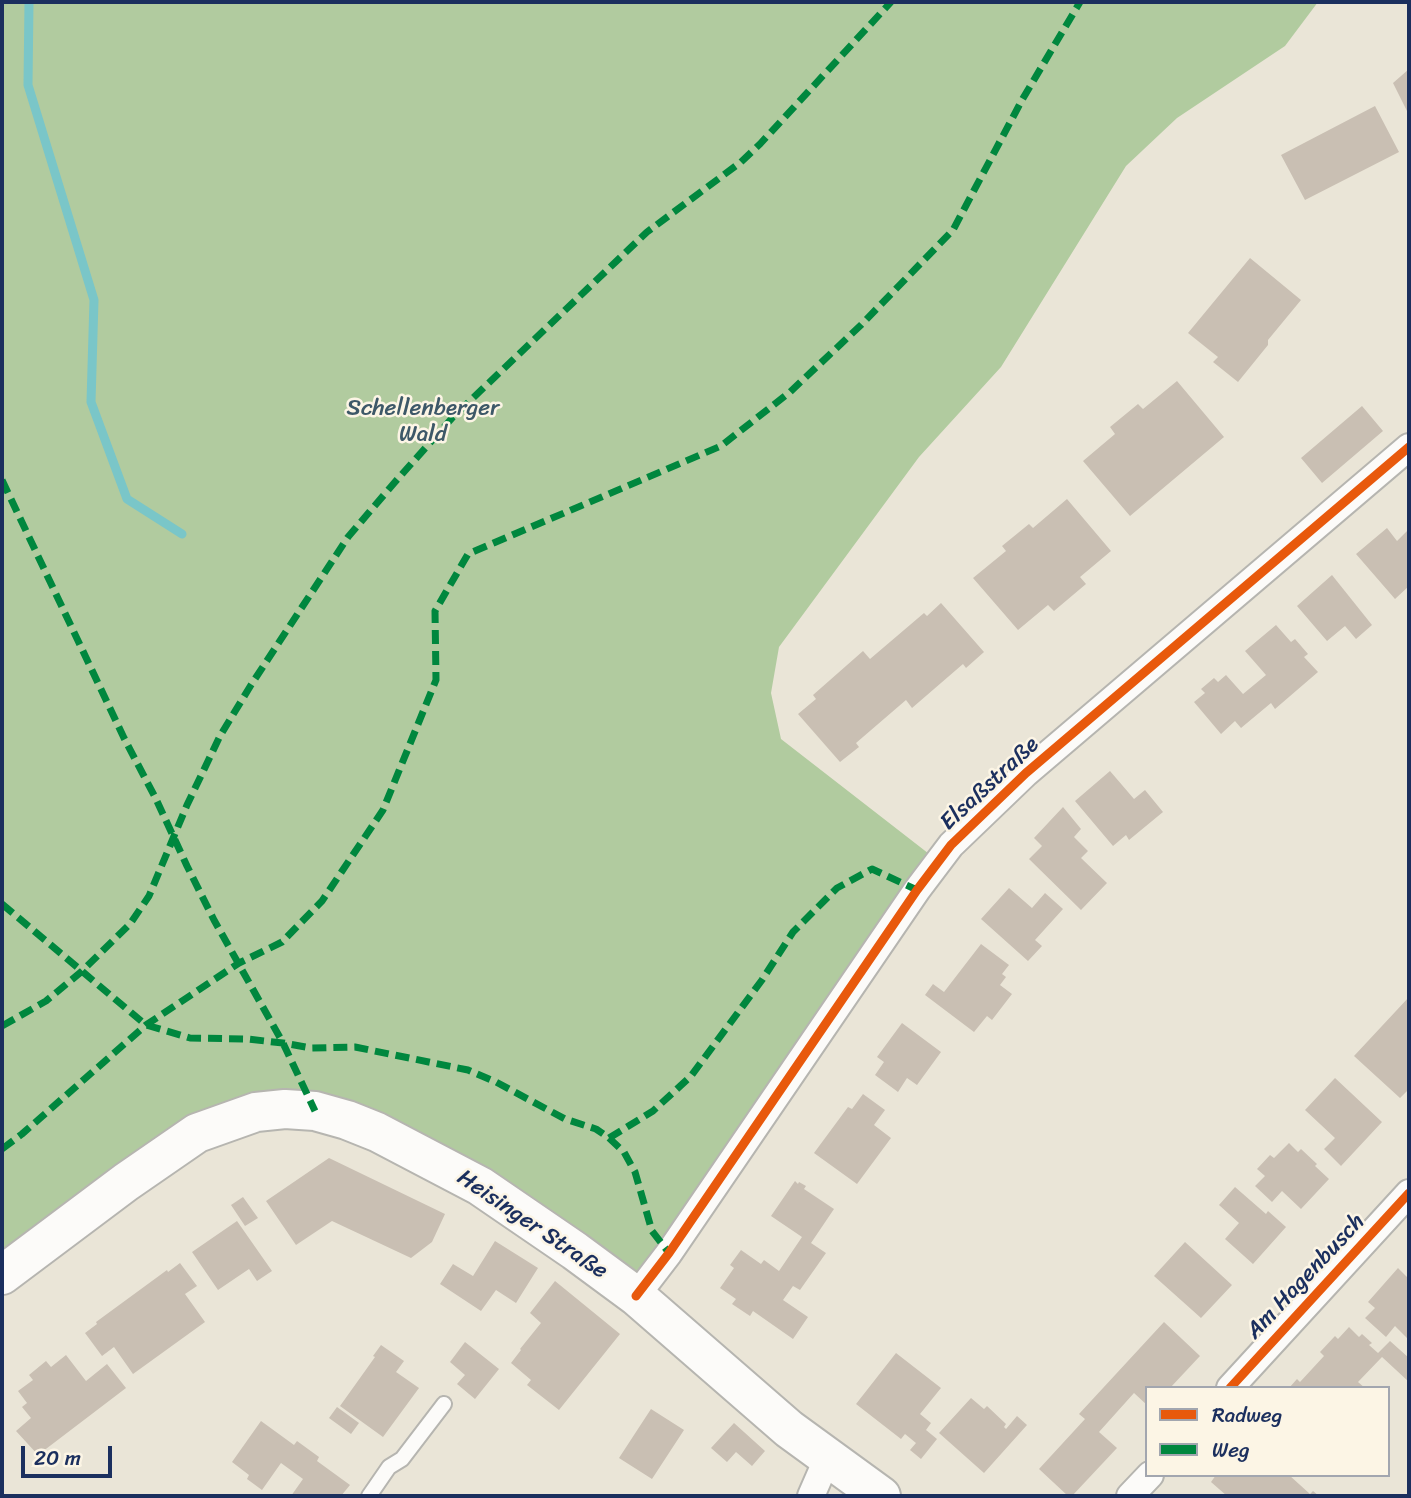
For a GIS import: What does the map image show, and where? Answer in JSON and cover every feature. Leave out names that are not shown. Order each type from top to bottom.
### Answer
[{"type":"main road","name":"Heisinger Straße","points":[[2,1275],[116,1189],[197,1133],[256,1112],[285,1109],[315,1111],[377,1132],[480,1186],[636,1296],[789,1429],[881,1496]]},
{"type":"street","name":"Elsaßstraße","points":[[636,1296],[669,1253],[917,890],[951,845],[1026,773],[1409,447]]},
{"type":"street","name":"Am Hagenbusch","points":[[1232,1386],[1409,1193]]},
{"type":"street","points":[[811,1496],[828,1457]]},
{"type":"street","points":[[1130,1496],[1148,1477]]},
{"type":"lane","points":[[369,1496],[389,1466],[402,1459],[444,1404]]},
{"type":"green space","name":"Schellenberger Wald","points":[[2,2],[1318,2],[1285,46],[1177,118],[1126,166],[1001,367],[919,457],[779,647],[771,693],[781,739],[933,857],[637,1292],[483,1184],[256,1109],[2,1268]]},
{"type":"building","points":[[1409,69],[1409,115],[1393,83]]},
{"type":"building","points":[[1375,106],[1399,152],[1305,200],[1281,155]]},
{"type":"building","points":[[1250,258],[1301,300],[1238,382],[1213,362],[1218,357],[1188,333]]},
{"type":"building","points":[[1177,381],[1224,437],[1130,516],[1083,461],[1115,434],[1110,427],[1138,404],[1143,409]]},
{"type":"building","points":[[1362,406],[1383,431],[1322,483],[1301,458]]},
{"type":"building","points":[[1067,499],[1111,551],[1080,577],[1086,584],[1054,611],[1048,605],[1018,630],[973,578],[1006,551],[1002,546],[1029,524],[1033,528]]},
{"type":"building","points":[[1387,528],[1397,541],[1409,529],[1409,586],[1395,599],[1356,554]]},
{"type":"building","points":[[1332,575],[1372,625],[1356,639],[1345,626],[1327,641],[1297,606]]},
{"type":"building","points":[[941,603],[984,652],[966,668],[963,664],[912,708],[906,700],[856,743],[859,747],[840,762],[798,714],[816,699],[813,695],[863,651],[870,659],[924,613],[927,616]]},
{"type":"building","points":[[1276,625],[1291,642],[1295,639],[1308,654],[1304,657],[1318,672],[1275,709],[1271,703],[1241,728],[1235,721],[1221,734],[1194,702],[1205,693],[1201,689],[1214,678],[1218,682],[1226,675],[1243,694],[1266,675],[1245,651]]},
{"type":"building","points":[[1110,771],[1134,799],[1145,790],[1163,812],[1129,840],[1126,835],[1113,846],[1075,801]]},
{"type":"building","points":[[1063,807],[1081,829],[1074,837],[1088,851],[1081,858],[1107,883],[1081,910],[1029,859],[1042,846],[1034,838]]},
{"type":"building","points":[[1009,888],[1032,908],[1045,893],[1063,909],[1035,940],[1042,946],[1028,961],[981,919]]},
{"type":"building","points":[[981,944],[1009,965],[1002,974],[1006,977],[1000,985],[1012,994],[992,1020],[987,1016],[974,1032],[925,995],[933,984],[944,992]]},
{"type":"building","points":[[1409,997],[1409,1089],[1400,1098],[1354,1056]]},
{"type":"building","points":[[902,1023],[941,1052],[917,1085],[907,1078],[898,1092],[875,1075],[884,1062],[877,1057]]},
{"type":"building","points":[[1335,1078],[1382,1122],[1341,1166],[1324,1149],[1335,1138],[1305,1110]]},
{"type":"building","points":[[863,1094],[885,1110],[874,1125],[891,1138],[857,1184],[814,1153],[848,1107],[852,1109]]},
{"type":"building","points":[[1289,1143],[1298,1152],[1301,1149],[1329,1179],[1301,1209],[1282,1191],[1272,1202],[1255,1186],[1265,1176],[1257,1169],[1270,1155],[1274,1158]]},
{"type":"building","points":[[329,1158],[445,1214],[432,1242],[411,1258],[332,1221],[296,1245],[266,1201]]},
{"type":"building","points":[[795,1181],[806,1186],[804,1189],[834,1209],[811,1243],[826,1253],[800,1290],[793,1286],[783,1300],[808,1317],[793,1339],[753,1311],[750,1316],[732,1304],[736,1299],[720,1288],[734,1268],[730,1265],[741,1250],[761,1264],[764,1260],[779,1271],[802,1237],[771,1216]]},
{"type":"building","points":[[1235,1187],[1266,1214],[1268,1211],[1286,1227],[1253,1264],[1225,1239],[1239,1223],[1219,1205]]},
{"type":"building","points":[[243,1197],[258,1218],[245,1226],[231,1205]]},
{"type":"building","points":[[237,1221],[272,1271],[257,1281],[249,1269],[218,1290],[192,1252]]},
{"type":"building","points":[[495,1241],[538,1268],[516,1303],[496,1290],[481,1311],[440,1284],[453,1264],[473,1276]]},
{"type":"building","points":[[1185,1242],[1232,1285],[1201,1318],[1154,1276]]},
{"type":"building","points":[[180,1263],[197,1286],[185,1294],[205,1322],[133,1374],[114,1347],[102,1356],[85,1333],[97,1324],[96,1322]]},
{"type":"building","points":[[1398,1268],[1408,1278],[1409,1276],[1407,1338],[1395,1326],[1386,1337],[1365,1318],[1375,1308],[1368,1302]]},
{"type":"building","points":[[555,1281],[620,1334],[559,1410],[527,1385],[531,1380],[511,1363],[541,1323],[530,1313]]},
{"type":"building","points":[[1164,1322],[1200,1356],[1172,1386],[1145,1386],[1145,1403],[1134,1393],[1099,1432],[1117,1448],[1072,1496],[1068,1496],[1039,1469],[1085,1419],[1079,1414]]},
{"type":"building","points":[[1349,1327],[1359,1337],[1362,1334],[1378,1353],[1390,1341],[1409,1358],[1409,1382],[1382,1357],[1358,1382],[1363,1386],[1291,1386],[1297,1379],[1300,1382],[1324,1356],[1320,1352],[1335,1336],[1338,1339]]},
{"type":"building","points":[[465,1342],[499,1369],[475,1399],[457,1384],[465,1375],[450,1362]]},
{"type":"building","points":[[381,1345],[404,1361],[396,1372],[419,1388],[383,1437],[340,1406]]},
{"type":"building","points":[[896,1353],[941,1388],[920,1414],[931,1423],[926,1430],[937,1439],[921,1459],[910,1450],[916,1443],[905,1434],[901,1439],[856,1404]]},
{"type":"building","points":[[66,1355],[86,1381],[107,1364],[126,1388],[38,1455],[16,1431],[31,1418],[22,1407],[27,1403],[18,1391],[33,1380],[29,1375],[46,1361],[51,1367]]},
{"type":"building","points":[[971,1398],[984,1409],[987,1406],[1006,1424],[1006,1429],[1017,1416],[1027,1425],[984,1473],[939,1433]]},
{"type":"building","points":[[337,1407],[359,1423],[351,1434],[329,1418]]},
{"type":"building","points":[[651,1409],[684,1430],[652,1479],[619,1458]]},
{"type":"building","points":[[261,1421],[294,1445],[297,1441],[319,1457],[317,1461],[350,1485],[341,1496],[291,1496],[303,1479],[281,1463],[262,1490],[247,1479],[249,1475],[232,1462]]},
{"type":"building","points":[[734,1423],[765,1451],[752,1466],[736,1452],[727,1462],[711,1448]]},
{"type":"building","points":[[1215,1477],[1291,1477],[1310,1494],[1313,1491],[1319,1496],[1227,1496],[1211,1482]]},
{"type":"waterway","points":[[29,2],[28,85],[94,300],[91,402],[127,499],[182,534]]},
{"type":"marked path","points":[[2,1026],[46,1001],[81,972],[130,924],[149,896],[187,805],[220,736],[348,537],[395,482],[453,417],[647,232],[741,162],[760,144],[891,2]]},
{"type":"marked path","points":[[2,1149],[146,1025],[239,963],[282,942],[322,901],[383,810],[436,680],[435,611],[468,554],[721,446],[790,392],[861,325],[953,230],[1022,100],[1080,2]]},
{"type":"marked path","points":[[2,480],[187,866],[283,1043],[315,1111]]},
{"type":"marked path","points":[[609,1138],[653,1111],[691,1076],[762,980],[793,932],[837,888],[872,869],[917,890]]},
{"type":"marked path","points":[[2,904],[146,1025],[190,1038],[247,1039],[311,1048],[355,1047],[468,1070],[565,1119],[596,1129],[624,1152],[635,1172],[652,1231],[669,1253]]},
{"type":"cycle path","points":[[636,1296],[669,1253],[917,890],[951,845],[1026,773],[1409,447]]},
{"type":"cycle path","points":[[1232,1386],[1409,1193]]}]
